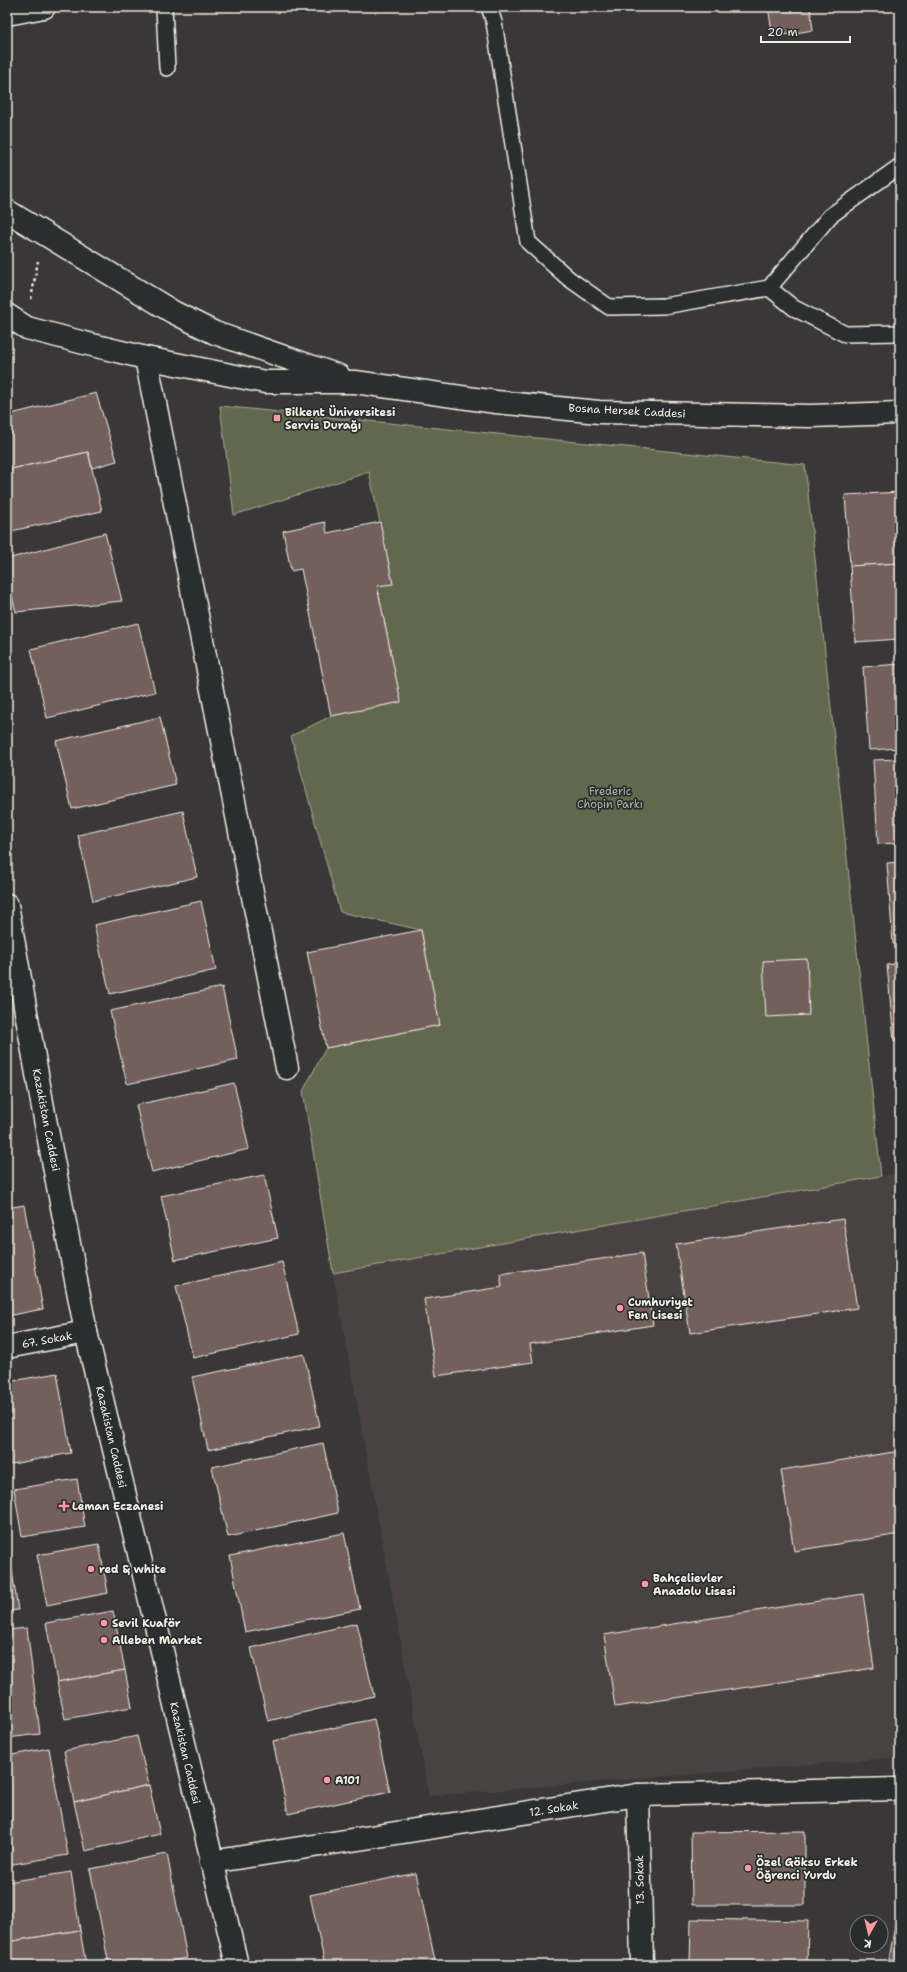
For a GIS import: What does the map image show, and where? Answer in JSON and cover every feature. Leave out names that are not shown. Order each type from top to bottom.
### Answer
[{"type":"main road","points":[[7,14],[44,7]]},
{"type":"main road","points":[[7,211],[173,312],[208,330],[355,382]]},
{"type":"main road","points":[[7,315],[27,328],[146,358],[266,382],[355,382]]},
{"type":"main road","points":[[146,358],[287,1068]]},
{"type":"main road","name":"Bosna Hersek Caddesi","points":[[355,382],[496,402],[599,412],[811,416],[900,413]]},
{"type":"main road","name":"Kazakistan Caddesi","points":[[7,905],[86,1332],[236,1965]]},
{"type":"main road","name":"67. Sokak","points":[[7,1347],[86,1332]]},
{"type":"main road","name":"12. Sokak","points":[[211,1862],[638,1795],[900,1789]]},
{"type":"main road","name":"13. Sokak","points":[[638,1795],[642,1965]]},
{"type":"lane","points":[[164,7],[167,68]]},
{"type":"lane","points":[[490,7],[494,22],[528,242],[568,278],[609,307],[664,306],[769,288],[830,216],[900,166]]},
{"type":"lane","points":[[769,288],[794,308],[846,334],[900,333]]},
{"type":"path","points":[[30,304],[38,261]]},
{"type":"shaded area","name":"Bahçelievler Anadolu Lisesi","points":[[900,1173],[900,1757],[429,1796],[333,1273]]},
{"type":"green space","name":"Frederic Chopin Parkı","points":[[220,406],[805,465],[881,1176],[333,1273],[303,1091],[326,1048],[440,1025],[421,930],[340,912],[291,736],[331,716],[401,702],[377,586],[393,583],[369,472],[234,515]]},
{"type":"building","points":[[768,7],[810,7],[813,30],[773,37]]},
{"type":"building","points":[[96,393],[117,461],[92,468],[88,452],[7,470],[7,415]]},
{"type":"building","points":[[88,452],[102,511],[7,532],[7,470]]},
{"type":"building","points":[[900,492],[900,563],[850,566],[845,495]]},
{"type":"building","points":[[325,522],[327,533],[380,522],[393,584],[377,586],[401,702],[331,716],[301,569],[291,571],[283,531]]},
{"type":"building","points":[[105,533],[122,601],[16,612],[7,578],[7,559]]},
{"type":"building","points":[[900,563],[900,639],[855,642],[850,566]]},
{"type":"building","points":[[138,623],[155,692],[47,718],[31,649]]},
{"type":"building","points":[[900,664],[900,748],[869,750],[863,667]]},
{"type":"building","points":[[160,717],[176,785],[72,809],[56,741]]},
{"type":"building","points":[[900,759],[900,843],[878,844],[873,760]]},
{"type":"building","points":[[183,811],[197,877],[93,901],[78,835]]},
{"type":"building","points":[[900,862],[900,944],[893,944],[887,863]]},
{"type":"building","points":[[201,901],[216,970],[110,994],[94,925]]},
{"type":"building","points":[[421,930],[440,1025],[326,1048],[307,952]]},
{"type":"building","points":[[807,959],[809,1015],[766,1017],[763,961]]},
{"type":"building","points":[[900,963],[900,1041],[894,1041],[887,965]]},
{"type":"building","points":[[222,987],[238,1060],[127,1084],[110,1011]]},
{"type":"building","points":[[234,1083],[249,1149],[152,1172],[136,1105]]},
{"type":"building","points":[[264,1175],[278,1238],[175,1260],[161,1196]]},
{"type":"building","points":[[24,1205],[43,1309],[7,1316],[7,1208]]},
{"type":"building","points":[[843,1219],[857,1308],[690,1333],[676,1244]]},
{"type":"building","points":[[642,1253],[653,1325],[530,1344],[533,1362],[436,1376],[424,1299],[502,1287],[500,1274]]},
{"type":"building","points":[[282,1262],[299,1334],[193,1358],[176,1286]]},
{"type":"building","points":[[304,1354],[320,1426],[208,1450],[192,1377]]},
{"type":"building","points":[[57,1373],[71,1453],[7,1465],[7,1382]]},
{"type":"building","points":[[323,1443],[338,1513],[228,1537],[212,1467]]},
{"type":"building","points":[[900,1451],[900,1534],[794,1551],[781,1470]]},
{"type":"building","points":[[77,1479],[85,1527],[22,1537],[14,1489]]},
{"type":"building","points":[[7,1513],[11,1543],[7,1543]]},
{"type":"building","points":[[344,1533],[360,1609],[245,1632],[230,1556]]},
{"type":"building","points":[[99,1544],[108,1593],[47,1605],[37,1555]]},
{"type":"building","points":[[7,1564],[11,1564],[18,1610],[7,1611]]},
{"type":"building","points":[[863,1594],[874,1668],[615,1707],[604,1635]]},
{"type":"building","points":[[113,1611],[125,1670],[57,1682],[46,1623]]},
{"type":"building","points":[[357,1623],[374,1696],[268,1721],[251,1648]]},
{"type":"building","points":[[27,1628],[40,1734],[7,1738],[7,1630]]},
{"type":"building","points":[[125,1670],[132,1707],[65,1719],[57,1682]]},
{"type":"building","points":[[374,1719],[390,1792],[288,1814],[273,1741]]},
{"type":"building","points":[[137,1736],[149,1785],[74,1802],[64,1751]]},
{"type":"building","points":[[49,1748],[68,1855],[7,1865],[7,1756]]},
{"type":"building","points":[[149,1785],[160,1834],[85,1851],[74,1802]]},
{"type":"building","name":"Özel Göksu Erkek Öğrenci Yurdu","points":[[805,1831],[805,1905],[692,1905],[691,1832]]},
{"type":"building","points":[[167,1854],[187,1958],[149,1965],[109,1965],[90,1869]]},
{"type":"building","points":[[71,1872],[80,1930],[7,1942],[7,1882]]},
{"type":"building","points":[[416,1873],[436,1965],[325,1965],[310,1895]]},
{"type":"building","points":[[897,1913],[900,1913],[900,1965],[888,1965]]},
{"type":"building","points":[[691,1919],[808,1921],[807,1965],[690,1965]]},
{"type":"building","points":[[80,1930],[86,1965],[7,1965],[7,1942]]},
{"type":"place","name":"Bilkent Üniversitesi Servis Durağı","points":[[277,418]]},
{"type":"place","name":"Cumhuriyet Fen Lisesi","points":[[620,1308]]},
{"type":"place","name":"Leman Eczanesi","points":[[64,1506]]},
{"type":"place","name":"red & white","points":[[91,1569]]},
{"type":"place","name":"Bahçelievler Anadolu Lisesi","points":[[645,1584]]},
{"type":"place","name":"Sevil Kuaför","points":[[104,1623]]},
{"type":"place","name":"Alleben Market","points":[[104,1640]]},
{"type":"place","name":"A101","points":[[327,1780]]},
{"type":"place","name":"Özel Göksu Erkek Öğrenci Yurdu","points":[[748,1868]]}]
